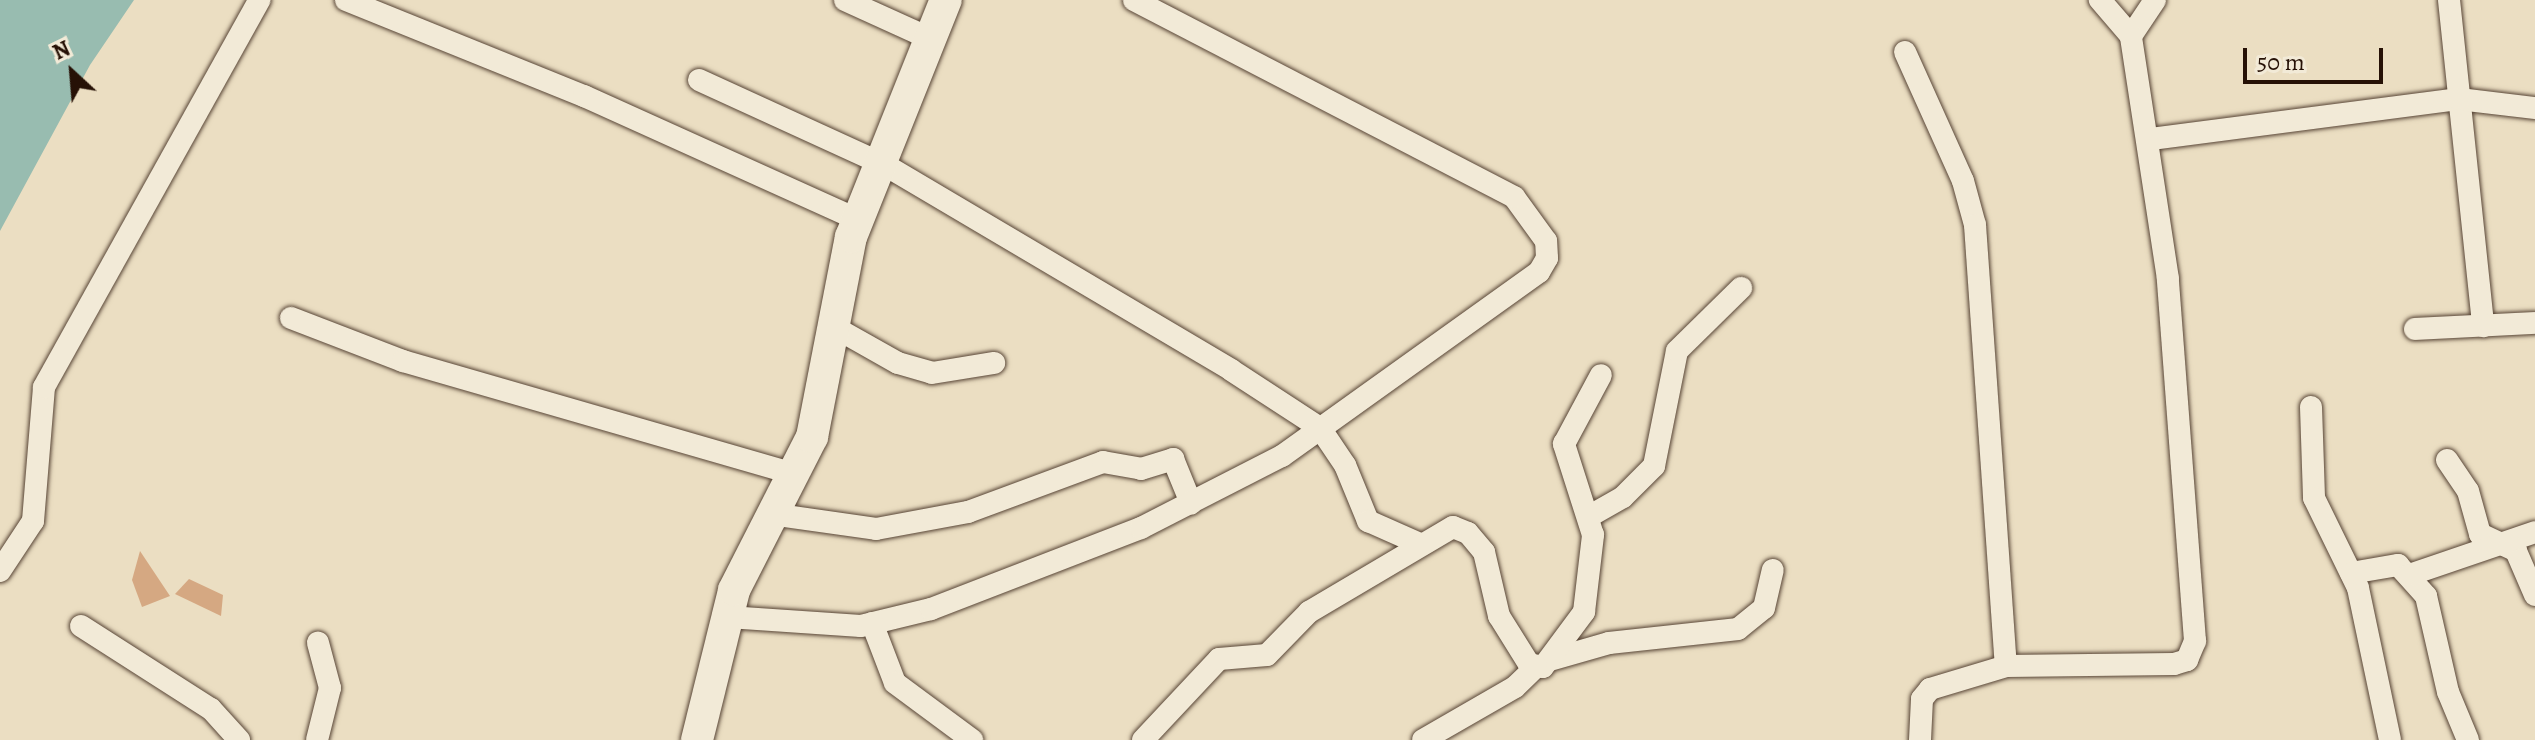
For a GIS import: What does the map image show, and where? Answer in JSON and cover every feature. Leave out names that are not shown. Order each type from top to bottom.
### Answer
[{"type":"street","points":[[0,571],[33,521],[44,387],[259,0]]},
{"type":"street","points":[[346,0],[584,96],[859,220]]},
{"type":"street","points":[[845,0],[933,40]]},
{"type":"street","points":[[697,740],[728,617],[771,514],[812,437],[859,220],[885,165],[946,0]]},
{"type":"street","points":[[728,617],[834,628],[872,623],[958,600],[1191,503],[1256,471],[1539,272],[1547,258],[1546,241],[1514,197],[1134,0]]},
{"type":"street","points":[[1920,740],[1922,699],[1930,689],[2006,666],[2174,664],[2194,653],[2168,279],[2151,139],[2135,86],[2131,36],[2100,0]]},
{"type":"street","points":[[2131,36],[2155,0]]},
{"type":"street","points":[[2449,0],[2483,326]]},
{"type":"street","points":[[1905,52],[1963,181],[1975,225],[2006,666]]},
{"type":"street","points":[[699,80],[885,165],[1320,428],[1345,465],[1359,511],[1420,544]]},
{"type":"street","points":[[2151,139],[2459,99],[2535,108]]},
{"type":"street","points":[[1588,517],[1623,497],[1654,466],[1677,351],[1741,288]]},
{"type":"street","points":[[291,318],[403,361],[795,474]]},
{"type":"street","points":[[2415,329],[2535,323]]},
{"type":"street","points":[[834,327],[898,363],[932,373],[994,363]]},
{"type":"street","points":[[1423,740],[1515,687],[1543,664],[1584,612],[1593,548],[1588,517],[1564,444],[1601,375]]},
{"type":"street","points":[[2311,407],[2314,498],[2351,573],[2375,650],[2390,740]]},
{"type":"street","points":[[771,514],[876,529],[968,512],[1103,462],[1141,469],[1173,459],[1191,503]]},
{"type":"street","points":[[2447,460],[2468,491],[2480,534],[2524,560],[2535,595]]},
{"type":"street","points":[[1143,740],[1219,659],[1267,655],[1309,612],[1453,527],[1468,533],[1489,561],[1499,616],[1543,664]]},
{"type":"street","points":[[2409,575],[2535,532]]},
{"type":"street","points":[[2351,573],[2392,564],[2409,575],[2430,606],[2443,675],[2468,740]]},
{"type":"street","points":[[1543,664],[1609,643],[1738,629],[1764,608],[1773,570]]},
{"type":"street","points":[[872,623],[895,683],[972,740]]},
{"type":"street","points":[[81,626],[211,709],[239,740]]},
{"type":"street","points":[[317,740],[330,688],[318,643]]},
{"type":"water","points":[[0,0],[134,0],[90,65],[0,231]]},
{"type":"building","points":[[140,551],[170,596],[142,607],[132,580]]},
{"type":"building","points":[[189,579],[223,595],[221,616],[175,594]]}]
